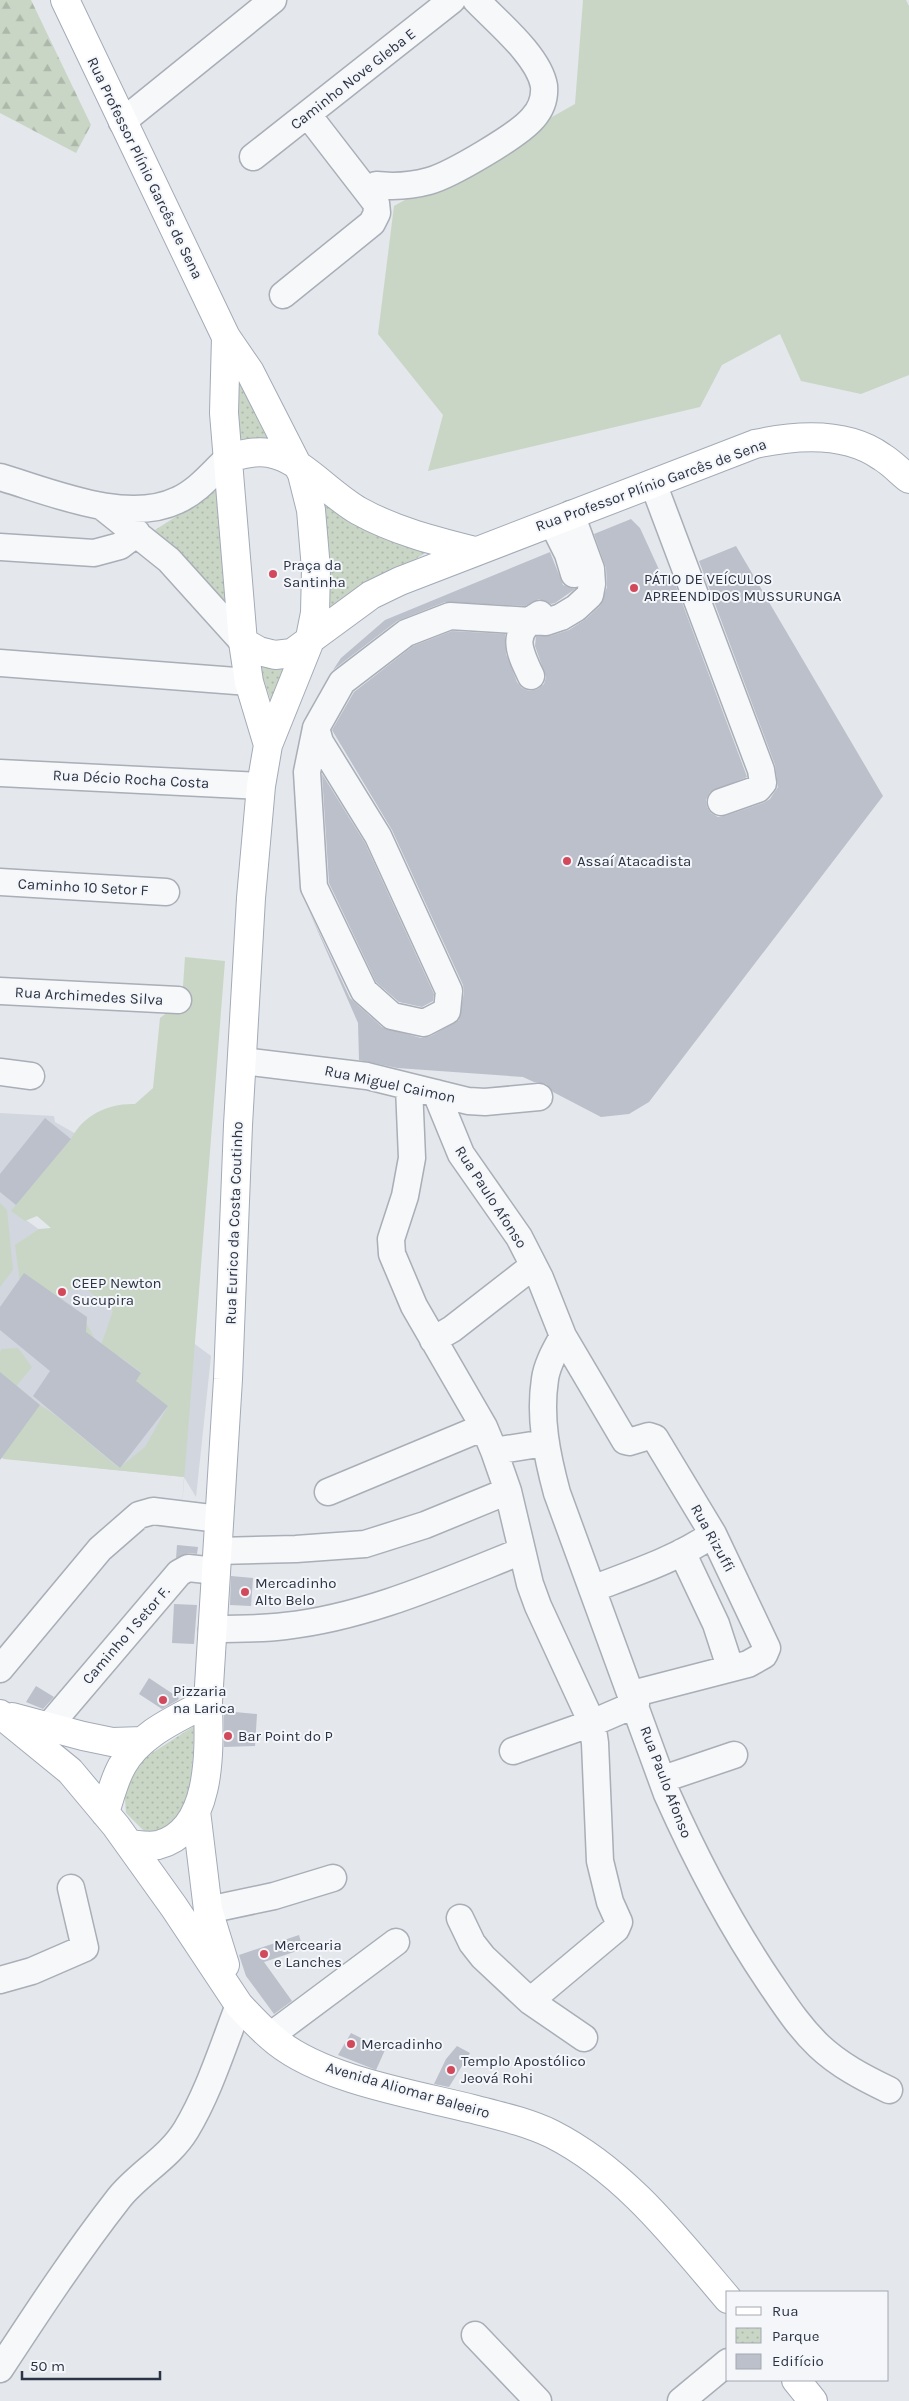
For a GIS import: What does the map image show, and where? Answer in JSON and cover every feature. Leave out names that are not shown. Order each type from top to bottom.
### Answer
[{"type":"main road","name":"Rua Professor Plínio Garcês de Sena","points":[[65,0],[226,337],[262,394],[302,474],[311,510],[316,569],[315,613],[309,643]]},
{"type":"main road","name":"Rua Professor Plínio Garcês de Sena","points":[[226,337],[224,413],[243,642],[259,651],[275,655],[292,653],[309,643],[371,595],[475,551],[755,444],[780,438],[814,436],[838,439],[881,456],[909,479]]},
{"type":"main road","name":"Rua Professor Plínio Garcês de Sena","points":[[228,458],[260,452],[277,455],[295,463],[329,491],[358,510],[393,527],[475,551]]},
{"type":"main road","name":"Rua Eurico da Costa Coutinho","points":[[243,642],[249,682],[268,745]]},
{"type":"main road","name":"Rua Eurico da Costa Coutinho","points":[[130,1844],[157,1845],[169,1840],[183,1830],[196,1811],[206,1778],[209,1734],[208,1702],[251,898],[261,786],[268,745],[309,643]]},
{"type":"main road","points":[[105,1813],[123,1765],[143,1741],[177,1718],[208,1702]]},
{"type":"main road","points":[[0,1714],[112,1742],[143,1741]]},
{"type":"main road","name":"Avenida Aliomar Baleeiro","points":[[0,1714],[70,1771],[105,1813],[130,1844],[239,2004],[278,2030],[312,2063],[347,2077],[517,2120],[551,2134],[580,2150],[628,2187],[670,2230],[726,2297]]},
{"type":"main road","points":[[196,1811],[208,1910],[239,2004]]},
{"type":"main road","points":[[797,2381],[813,2401]]},
{"type":"street","points":[[122,122],[272,0]]},
{"type":"street","name":"Caminho Nove Gleba E","points":[[260,162],[313,122],[452,0]]},
{"type":"street","points":[[376,185],[412,186],[450,173],[519,130],[533,118],[542,104],[544,88],[540,72],[529,56],[476,0]]},
{"type":"street","points":[[283,295],[372,223],[377,213],[376,203],[313,122]]},
{"type":"street","points":[[0,477],[104,508],[154,508],[178,501],[195,490],[228,458]]},
{"type":"street","points":[[652,483],[761,770],[762,783],[758,789],[721,802]]},
{"type":"street","points":[[104,508],[169,560],[243,642]]},
{"type":"street","points":[[316,728],[320,742],[378,836],[449,990],[447,1011],[424,1023],[392,1016],[364,991],[314,888],[307,772],[316,728],[342,682],[406,632],[450,616],[546,622],[561,617],[576,608],[590,595],[592,584],[591,570],[562,518]]},
{"type":"street","points":[[0,547],[94,553],[120,546],[137,533]]},
{"type":"street","points":[[528,622],[518,641],[520,653],[531,676]]},
{"type":"street","points":[[0,663],[249,682]]},
{"type":"street","name":"Rua Décio Rocha Costa","points":[[0,773],[261,786]]},
{"type":"street","name":"Caminho 10 Setor F","points":[[0,882],[166,892]]},
{"type":"street","name":"Rua Archimedes Silva","points":[[0,991],[178,1000]]},
{"type":"street","name":"Rua Miguel Caimon","points":[[242,1061],[367,1076],[436,1093],[485,1102],[539,1097]]},
{"type":"street","points":[[0,1072],[31,1076]]},
{"type":"street","points":[[409,1087],[412,1158],[405,1196],[391,1239],[392,1254],[414,1306],[484,1427],[508,1491],[522,1551],[538,1606],[592,1723],[595,1743],[600,1861],[610,1902],[619,1922],[616,1929],[530,2001]]},
{"type":"street","name":"Rua Paulo Afonso","points":[[436,1093],[461,1154],[519,1237],[534,1266],[563,1336],[545,1378],[545,1443],[557,1493],[634,1699],[667,1794],[687,1839],[748,1950],[798,2024],[836,2060],[861,2076],[889,2090]]},
{"type":"street","points":[[433,1340],[452,1329],[534,1266]]},
{"type":"street","name":"Rua Rizuffi","points":[[513,1751],[592,1723],[634,1699],[730,1667],[748,1664],[761,1657],[767,1652],[768,1648],[713,1534],[655,1438],[649,1436],[629,1442],[625,1441],[563,1336]]},
{"type":"street","points":[[328,1492],[484,1427]]},
{"type":"street","points":[[494,1451],[545,1443]]},
{"type":"street","name":"Caminho 1 Setor F.","points":[[48,1727],[178,1573],[188,1568],[217,1561],[296,1549],[365,1544],[425,1525],[508,1491]]},
{"type":"street","points":[[0,1669],[100,1549],[139,1515],[152,1511],[219,1519]]},
{"type":"street","points":[[592,1589],[682,1552],[713,1534]]},
{"type":"street","points":[[212,1629],[287,1626],[350,1613],[421,1591],[522,1551]]},
{"type":"street","points":[[682,1552],[716,1624],[730,1667]]},
{"type":"street","points":[[663,1779],[734,1755]]},
{"type":"street","points":[[208,1910],[274,1896],[333,1878]]},
{"type":"street","points":[[0,1980],[32,1971],[86,1948],[71,1888]]},
{"type":"street","points":[[460,1918],[477,1951],[530,2001],[584,2038]]},
{"type":"street","points":[[278,2030],[396,1942]]},
{"type":"street","points":[[0,2369],[61,2276],[120,2197],[172,2148],[185,2131],[197,2109],[239,2004]]},
{"type":"street","points":[[474,2335],[538,2401]]},
{"type":"street","points":[[680,2401],[726,2364]]},
{"type":"shaded area","name":"CEEP Newton Sucupira","points":[[0,1113],[54,1116],[55,1122],[83,1138],[18,1214],[211,1356],[196,1497],[184,1477],[0,1458]]},
{"type":"green space","points":[[0,0],[31,0],[91,125],[76,153],[0,113]]},
{"type":"green space","points":[[583,0],[906,0],[909,6],[909,375],[861,394],[801,381],[780,334],[722,365],[700,407],[428,471],[443,415],[378,334],[394,206],[575,104]]},
{"type":"green space","points":[[232,360],[270,437],[239,445]]},
{"type":"green space","points":[[223,486],[231,608],[152,532]]},
{"type":"green space","points":[[318,499],[432,549],[325,614]]},
{"type":"green space","points":[[257,660],[289,665],[271,701]]},
{"type":"green space","points":[[185,957],[225,961],[182,1507],[184,1477],[4,1459],[0,1456],[0,1352],[2,1349],[18,1348],[32,1367],[4,1401],[29,1419],[40,1405],[55,1415],[119,1468],[145,1447],[168,1406],[149,1391],[135,1393],[133,1384],[141,1372],[119,1356],[58,1375],[85,1321],[100,1348],[113,1311],[77,1281],[59,1302],[20,1282],[15,1245],[39,1229],[51,1228],[37,1216],[25,1221],[11,1211],[82,1123],[106,1108],[135,1104],[153,1088],[160,1018],[182,1001]]},
{"type":"green space","points":[[0,1203],[7,1210],[13,1270],[0,1287]]},
{"type":"green space","points":[[194,1726],[192,1774],[185,1811],[181,1819],[174,1826],[146,1833],[126,1813],[124,1785],[135,1764]]},
{"type":"building","name":"Assaí Atacadista","points":[[631,519],[640,528],[662,576],[671,573],[747,777],[710,792],[706,800],[707,807],[711,813],[718,817],[725,816],[763,803],[770,799],[778,787],[775,765],[699,561],[736,546],[883,796],[649,1102],[629,1114],[601,1117],[553,1092],[546,1084],[534,1082],[523,1077],[397,1068],[359,1060],[358,1023],[309,911],[350,998],[382,1027],[421,1038],[431,1036],[459,1020],[464,992],[463,985],[392,830],[332,730],[354,692],[413,646],[452,631],[505,634],[506,654],[517,682],[522,688],[529,691],[538,689],[544,684],[546,677],[535,646],[536,636],[550,636],[569,630],[586,619],[600,606],[607,587],[606,568],[594,534]]},
{"type":"building","points":[[550,552],[563,585],[575,589],[555,603],[551,604],[539,599],[526,606],[445,602],[397,621],[333,670],[341,658],[385,620]]},
{"type":"building","points":[[322,774],[365,843],[434,994],[433,1001],[422,1007],[399,1002],[376,982],[329,883]]},
{"type":"building","points":[[45,1118],[71,1139],[16,1205],[0,1192],[0,1174]]},
{"type":"building","points":[[24,1273],[87,1317],[86,1332],[141,1373],[136,1381],[168,1406],[120,1468],[33,1396],[50,1371],[0,1330],[0,1307]]},
{"type":"building","points":[[0,1372],[40,1405],[0,1460]]},
{"type":"building","points":[[177,1545],[198,1547],[197,1554],[189,1553],[176,1558]]},
{"type":"building","points":[[231,1576],[253,1578],[251,1606],[230,1605]]},
{"type":"building","points":[[174,1604],[197,1605],[194,1644],[172,1643]]},
{"type":"building","points":[[149,1678],[179,1698],[178,1700],[162,1709],[139,1694]]},
{"type":"building","points":[[36,1686],[54,1697],[43,1709],[26,1702]]},
{"type":"building","points":[[224,1711],[257,1714],[255,1746],[224,1747]]},
{"type":"building","points":[[299,1935],[303,1949],[264,1962],[292,2001],[274,2014],[246,1976],[239,1955]]},
{"type":"building","points":[[351,2033],[385,2050],[376,2070],[338,2055]]},
{"type":"building","points":[[457,2046],[470,2053],[449,2087],[434,2084],[446,2059]]},
{"type":"place","name":"Praça da Santinha","points":[[273,574]]},
{"type":"place","name":"PÁTIO DE VEÍCULOS APREENDIDOS MUSSURUNGA","points":[[634,588]]},
{"type":"place","name":"Assaí Atacadista","points":[[567,861]]},
{"type":"place","name":"CEEP Newton Sucupira","points":[[62,1292]]},
{"type":"place","name":"Mercadinho Alto Belo","points":[[245,1592]]},
{"type":"place","name":"Pizzaria na Larica","points":[[163,1700]]},
{"type":"place","name":"Bar Point do P","points":[[228,1736]]},
{"type":"place","name":"Mercearia e Lanches","points":[[264,1954]]},
{"type":"place","name":"Mercadinho","points":[[351,2044]]},
{"type":"place","name":"Templo Apostólico Jeová Rohi","points":[[451,2070]]}]
